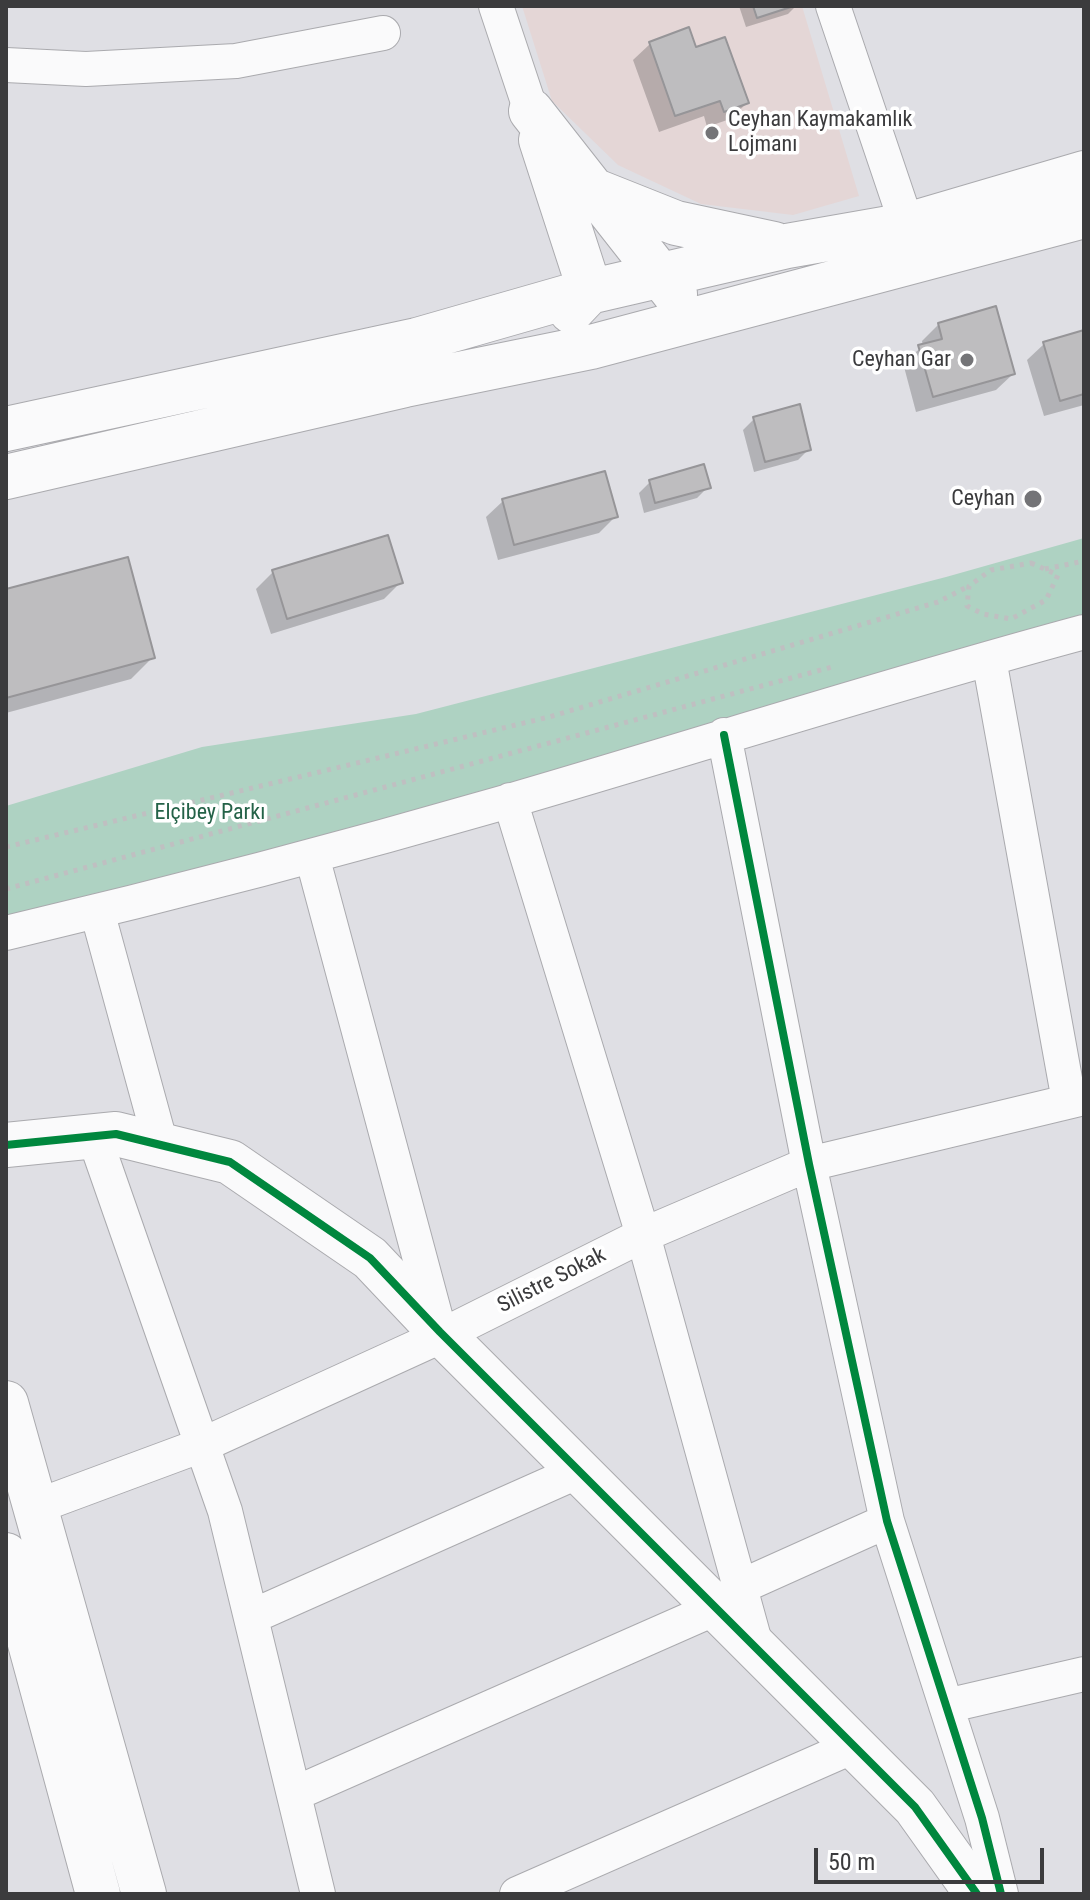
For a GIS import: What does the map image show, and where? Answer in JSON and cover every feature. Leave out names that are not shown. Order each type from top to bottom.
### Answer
[{"type":"main road","points":[[531,111],[675,291],[675,311],[663,328]]},
{"type":"main road","points":[[531,111],[590,291]]},
{"type":"main road","points":[[6,429],[417,340],[590,291],[787,246],[907,225],[1084,173]]},
{"type":"main road","points":[[593,190],[676,223],[787,246]]},
{"type":"main road","points":[[6,477],[405,385],[591,347],[1084,216]]},
{"type":"main road","points":[[590,291],[572,308],[569,325],[580,342],[591,347]]},
{"type":"main road","points":[[6,1145],[116,1134],[230,1162],[370,1258],[579,1471],[728,1597],[757,1649],[915,1807],[977,1894]]},
{"type":"main road","points":[[6,1403],[144,1894]]},
{"type":"main road","points":[[6,1555],[98,1894]]},
{"type":"street","points":[[496,6],[531,111]]},
{"type":"street","points":[[833,6],[907,225]]},
{"type":"street","points":[[6,65],[86,69],[236,61],[383,33]]},
{"type":"street","points":[[6,933],[312,856],[1084,632]]},
{"type":"street","points":[[989,659],[1077,1100]]},
{"type":"street","points":[[724,735],[809,1164],[887,1521],[982,1818],[1001,1894]]},
{"type":"street","points":[[510,800],[643,1235],[728,1597]]},
{"type":"street","points":[[312,856],[442,1333]]},
{"type":"street","points":[[97,911],[161,1145]]},
{"type":"street","name":"Silistre Sokak","points":[[35,1507],[202,1445],[643,1235],[809,1164],[1077,1100]]},
{"type":"street","points":[[94,1136],[225,1511],[318,1894]]},
{"type":"street","points":[[251,1617],[579,1471]]},
{"type":"street","points":[[294,1794],[728,1597],[887,1521]]},
{"type":"street","points":[[946,1706],[1084,1674]]},
{"type":"street","points":[[517,1894],[854,1746]]},
{"type":"path","points":[[1044,569],[1084,561]]},
{"type":"path","points":[[6,847],[549,717],[938,602],[991,570],[1031,563],[1058,575],[1046,600],[1011,619],[983,614],[967,606],[969,586]]},
{"type":"path","points":[[993,624],[1040,611]]},
{"type":"path","points":[[6,889],[838,666]]},
{"type":"shaded area","name":"Ceyhan Kaymakamlık Lojmanı","points":[[522,6],[802,6],[859,196],[793,215],[701,204],[618,165],[552,101]]},
{"type":"green space","name":"Elçibey Parkı","points":[[1084,538],[1084,633],[6,933],[6,806],[202,747],[416,714],[946,577]]},
{"type":"building","points":[[753,6],[794,6],[757,18]]},
{"type":"building","name":"Ceyhan Kaymakamlık Lojmanı","points":[[689,27],[696,47],[725,37],[749,103],[724,112],[720,101],[675,116],[649,42]]},
{"type":"building","name":"Ceyhan Gar","points":[[996,306],[1015,374],[933,397],[918,345],[942,339],[938,323]]},
{"type":"building","points":[[1084,330],[1084,394],[1060,401],[1043,342]]},
{"type":"building","points":[[800,404],[811,450],[765,462],[753,417]]},
{"type":"building","points":[[704,464],[711,488],[655,503],[649,480]]},
{"type":"building","points":[[605,471],[618,517],[514,545],[502,499]]},
{"type":"building","points":[[388,535],[403,583],[287,619],[272,570]]},
{"type":"building","points":[[128,557],[155,658],[6,698],[6,589]]},
{"type":"cycle path","points":[[724,735],[809,1164],[887,1521],[982,1818],[1001,1894]]},
{"type":"cycle path","points":[[6,1145],[116,1134],[230,1162],[370,1258],[440,1332],[915,1807],[977,1894]]},
{"type":"place","name":"Ceyhan Kaymakamlık Lojmanı","points":[[712,133]]},
{"type":"place","name":"Ceyhan Gar","points":[[967,360]]},
{"type":"place","name":"Ceyhan","points":[[1033,499]]}]
